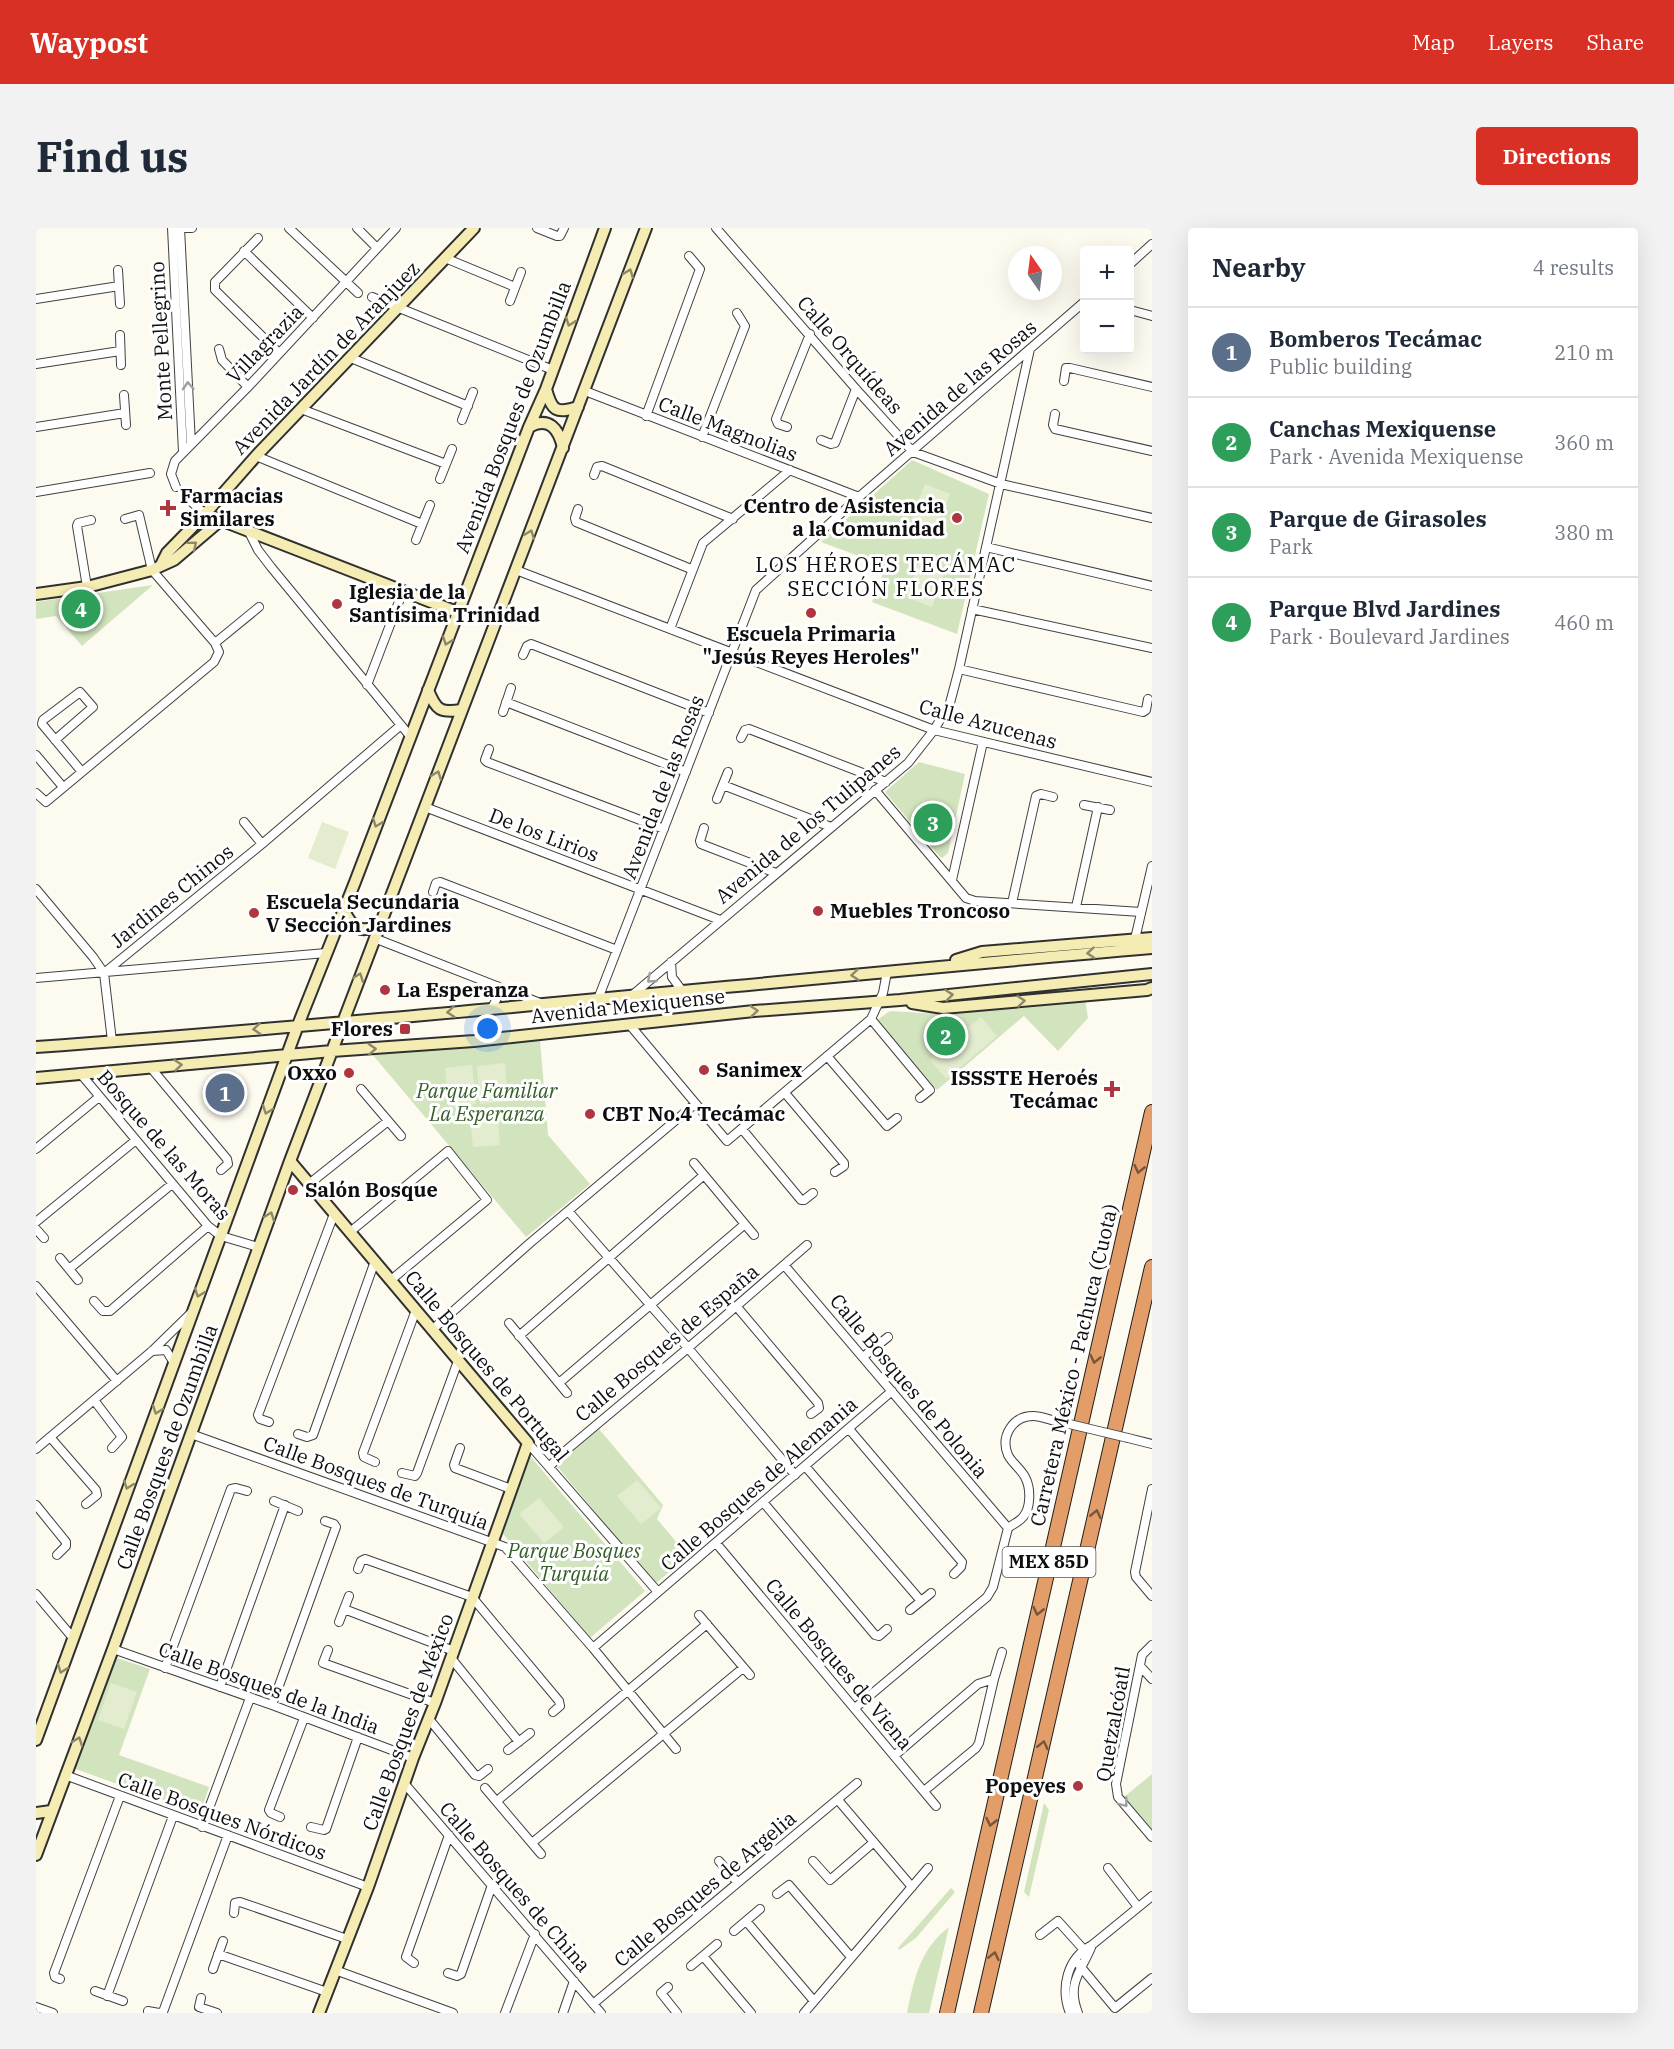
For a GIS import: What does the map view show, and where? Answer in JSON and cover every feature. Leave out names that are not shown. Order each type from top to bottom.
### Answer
[{"type":"highway","name":"Carretera México - Pachuca (Cuota)","points":[[947,2013],[1152,1112]]},
{"type":"highway","name":"MEX 85D","points":[[981,2013],[1152,1267]]},
{"type":"main road","name":"Avenida Jardín de Aranjuez","points":[[157,567],[167,553],[256,456],[474,228]]},
{"type":"main road","name":"Avenida Bosques de Ozumbilla","points":[[287,1055],[457,612],[546,389],[605,228]]},
{"type":"main road","points":[[332,1051],[646,228]]},
{"type":"main road","points":[[546,389],[550,405],[557,410],[565,411],[578,407]]},
{"type":"main road","points":[[529,427],[536,423],[546,423],[555,428],[563,449]]},
{"type":"main road","points":[[205,514],[457,612]]},
{"type":"main road","points":[[36,594],[87,587],[157,567],[174,560],[221,520]]},
{"type":"main road","points":[[428,690],[434,705],[440,710],[449,712],[461,710]]},
{"type":"main road","points":[[344,910],[349,922],[357,928],[372,928],[380,924]]},
{"type":"main road","points":[[936,966],[982,952],[1135,939],[1151,945]]},
{"type":"main road","name":"Avenida Mexiquense","points":[[36,1047],[630,997],[1151,945]]},
{"type":"main road","name":"Avenida Mexiquense","points":[[36,1078],[332,1051],[474,1041],[754,1011],[879,1002],[1151,974]]},
{"type":"main road","points":[[900,1000],[943,1008],[1152,988]]},
{"type":"main road","name":"Calle Bosques de Ozumbilla","points":[[36,1855],[332,1051]]},
{"type":"main road","name":"Calle Bosques de Ozumbilla","points":[[36,1740],[287,1055]]},
{"type":"main road","name":"Calle Bosques de Portugal","points":[[290,1161],[528,1443]]},
{"type":"main road","name":"Calle Bosques de México","points":[[320,2013],[368,1887],[412,1758],[435,1703],[528,1443]]},
{"type":"main road","points":[[36,1813],[51,1811]]},
{"type":"street","name":"Monte Pellegrino","points":[[172,228],[183,452]]},
{"type":"street","name":"Monte Pellegrino","points":[[180,228],[191,444]]},
{"type":"street","points":[[185,228],[192,228]]},
{"type":"street","points":[[289,228],[358,293]]},
{"type":"street","points":[[357,228],[377,248]]},
{"type":"street","name":"Villagrazia","points":[[176,487],[171,474],[175,461],[248,387],[396,228]]},
{"type":"street","points":[[537,228],[560,236],[564,228]]},
{"type":"street","name":"Calle Orquídeas","points":[[716,228],[913,452],[1001,484],[1152,518]]},
{"type":"street","points":[[258,238],[214,282],[215,290],[279,353]]},
{"type":"street","points":[[1134,261],[1151,246]]},
{"type":"street","points":[[244,251],[313,318]]},
{"type":"street","points":[[646,416],[700,269],[689,256]]},
{"type":"street","points":[[445,258],[515,287]]},
{"type":"street","points":[[118,270],[120,304]]},
{"type":"street","points":[[510,301],[521,272]]},
{"type":"street","points":[[36,299],[119,286]]},
{"type":"street","points":[[372,297],[553,370]]},
{"type":"street","name":"Avenida de las Rosas","points":[[598,999],[756,590],[859,497],[1080,305]]},
{"type":"street","points":[[1134,311],[1152,316]]},
{"type":"street","points":[[702,437],[745,326],[737,313]]},
{"type":"street","points":[[787,427],[778,424],[776,419],[810,334]]},
{"type":"street","points":[[120,335],[121,365]]},
{"type":"street","points":[[219,349],[222,360],[248,387]]},
{"type":"street","name":"Avenida de los Tulipanes","points":[[630,997],[908,763],[934,730],[950,703],[959,669],[1030,349]]},
{"type":"street","points":[[36,364],[120,351]]},
{"type":"street","points":[[351,358],[468,406]]},
{"type":"street","points":[[1064,381],[1066,368],[1070,368],[1152,387]]},
{"type":"street","points":[[821,440],[831,444],[835,443],[856,389]]},
{"type":"street","name":"Calle Magnolias","points":[[585,391],[859,497]]},
{"type":"street","points":[[462,420],[474,392]]},
{"type":"street","points":[[124,395],[126,425]]},
{"type":"street","points":[[301,409],[446,464]]},
{"type":"street","points":[[36,427],[125,412]]},
{"type":"street","points":[[1055,414],[1053,425],[1055,429],[1152,451]]},
{"type":"street","points":[[440,479],[452,449]]},
{"type":"street","points":[[256,456],[422,524]]},
{"type":"street","points":[[594,475],[597,467],[602,466],[733,519]]},
{"type":"street","points":[[670,628],[703,543],[790,470]]},
{"type":"street","points":[[36,492],[150,473]]},
{"type":"street","points":[[185,496],[205,514]]},
{"type":"street","points":[[416,540],[430,506]]},
{"type":"street","points":[[578,508],[574,518],[576,522],[692,569]]},
{"type":"street","points":[[36,792],[46,802],[214,662],[219,652],[215,643],[157,567],[139,515],[125,519]]},
{"type":"street","points":[[87,587],[77,526],[78,523],[91,520]]},
{"type":"street","points":[[247,529],[258,550],[271,567],[410,735]]},
{"type":"street","points":[[986,547],[1152,585]]},
{"type":"street","name":"Calle Azucenas","points":[[516,570],[934,730],[1152,782]]},
{"type":"street","points":[[367,684],[403,591]]},
{"type":"street","points":[[215,643],[260,608]]},
{"type":"street","points":[[972,609],[1152,648]]},
{"type":"street","points":[[524,655],[527,646],[531,644],[709,713]]},
{"type":"street","points":[[959,669],[1143,712],[1146,710],[1148,699]]},
{"type":"street","points":[[503,712],[511,688]]},
{"type":"street","points":[[55,740],[93,707],[80,692],[43,720],[42,724],[55,740],[82,772]]},
{"type":"street","points":[[506,702],[686,772]]},
{"type":"street","name":"Jardines Chinos","points":[[104,973],[262,844],[401,725]]},
{"type":"street","points":[[741,738],[745,730],[749,729],[886,782]]},
{"type":"street","points":[[952,880],[983,742]]},
{"type":"street","points":[[489,749],[487,762],[664,829]]},
{"type":"street","points":[[36,755],[63,787]]},
{"type":"street","points":[[717,799],[728,772]]},
{"type":"street","points":[[723,785],[831,827]]},
{"type":"street","points":[[875,790],[966,898],[975,901],[1141,912]]},
{"type":"street","points":[[1012,903],[1036,796],[1041,794],[1053,797]]},
{"type":"street","points":[[1084,805],[1110,810]]},
{"type":"street","name":"De los Lirios","points":[[425,807],[720,920]]},
{"type":"street","points":[[1076,907],[1098,807]]},
{"type":"street","name":"Jardines Chinos","points":[[244,822],[262,844]]},
{"type":"street","points":[[704,828],[701,844],[776,873]]},
{"type":"street","points":[[1135,939],[1152,866]]},
{"type":"street","points":[[433,892],[436,883],[440,882],[617,950]]},
{"type":"street","points":[[36,889],[104,973],[112,1041]]},
{"type":"street","points":[[374,938],[543,1004]]},
{"type":"street","points":[[36,978],[326,954]]},
{"type":"street","points":[[671,962],[672,977],[683,992]]},
{"type":"street","points":[[628,1024],[727,1141],[871,1019],[883,993],[887,972]]},
{"type":"street","points":[[492,1008],[497,998],[497,986]]},
{"type":"street","points":[[871,1019],[930,1090],[920,1098]]},
{"type":"street","points":[[827,1056],[887,1126],[897,1118]]},
{"type":"street","points":[[152,1068],[227,1159],[228,1164],[221,1170]]},
{"type":"street","name":"Bosque de las Moras","points":[[80,1073],[208,1226],[221,1236],[258,1247]]},
{"type":"street","points":[[361,1089],[401,1136]]},
{"type":"street","points":[[785,1093],[844,1163],[844,1166],[835,1172]]},
{"type":"street","points":[[36,1149],[99,1097]]},
{"type":"street","points":[[433,1329],[694,1104]]},
{"type":"street","points":[[309,1184],[388,1121]]},
{"type":"street","points":[[742,1129],[801,1200],[813,1193]]},
{"type":"street","points":[[36,1222],[136,1140]]},
{"type":"street","points":[[350,1232],[448,1151],[487,1200],[391,1280]]},
{"type":"street","points":[[694,1163],[754,1235]]},
{"type":"street","points":[[519,1336],[704,1175]]},
{"type":"street","points":[[69,1269],[172,1184]]},
{"type":"street","points":[[568,1211],[795,1475]]},
{"type":"street","points":[[269,1422],[260,1419],[258,1415],[334,1214]]},
{"type":"street","points":[[559,1383],[745,1224]]},
{"type":"street","points":[[94,1301],[103,1311],[110,1311],[208,1226]]},
{"type":"street","points":[[36,1229],[44,1238]]},
{"type":"street","name":"Calle Bosques de España","points":[[549,1467],[807,1245]]},
{"type":"street","points":[[60,1258],[78,1280]]},
{"type":"street","points":[[298,1434],[307,1437],[312,1435],[375,1261]]},
{"type":"street","name":"Calle Bosques de Polonia","points":[[785,1266],[1008,1528],[1024,1516],[1029,1506],[1029,1487],[1008,1455],[1006,1439],[1009,1428],[1018,1419],[1034,1416],[1152,1444]]},
{"type":"street","points":[[36,1286],[117,1381]]},
{"type":"street","points":[[737,1307],[818,1403],[819,1408],[811,1414]]},
{"type":"street","points":[[375,1462],[364,1457],[363,1453],[416,1310]]},
{"type":"street","points":[[36,1449],[152,1351],[192,1312]]},
{"type":"street","points":[[509,1323],[567,1393]]},
{"type":"street","points":[[863,1357],[888,1337]]},
{"type":"street","points":[[152,1351],[166,1350],[174,1363]]},
{"type":"street","points":[[402,1473],[415,1476],[417,1473],[458,1361]]},
{"type":"street","name":"Calle Bosques de Alemania","points":[[592,1648],[892,1391]]},
{"type":"street","points":[[94,1400],[122,1437],[112,1448]]},
{"type":"street","points":[[849,1429],[962,1562],[961,1567],[954,1574]]},
{"type":"street","name":"Calle Bosques de Turquía","points":[[191,1434],[505,1547],[676,1749]]},
{"type":"street","points":[[50,1437],[96,1490],[97,1496],[86,1504]]},
{"type":"street","name":"Calle Bosques de Portugal","points":[[528,1443],[658,1592]]},
{"type":"street","points":[[460,1448],[455,1468],[511,1489]]},
{"type":"street","points":[[806,1466],[921,1602]]},
{"type":"street","points":[[165,1668],[231,1489],[247,1491]]},
{"type":"street","points":[[1151,1594],[1136,1577],[1135,1572],[1148,1529],[1152,1490]]},
{"type":"street","points":[[274,1501],[298,1511]]},
{"type":"street","points":[[763,1502],[875,1635],[879,1636],[887,1629]]},
{"type":"street","points":[[36,1505],[66,1542],[66,1546],[57,1555]]},
{"type":"street","points":[[220,1687],[285,1505]]},
{"type":"street","points":[[273,1705],[336,1527],[325,1521]]},
{"type":"street","points":[[855,1708],[987,1597],[993,1587],[1008,1528]]},
{"type":"street","name":"Calle Bosques de Viena","points":[[716,1543],[936,1806]]},
{"type":"street","points":[[358,1569],[361,1561],[365,1559],[472,1597],[560,1701],[560,1706],[553,1712]]},
{"type":"street","points":[[910,1610],[931,1593]]},
{"type":"street","points":[[36,1594],[73,1638]]},
{"type":"street","points":[[339,1622],[349,1596]]},
{"type":"street","points":[[344,1609],[452,1654],[519,1742]]},
{"type":"street","points":[[699,1615],[750,1675]]},
{"type":"street","points":[[497,1801],[707,1624]]},
{"type":"street","name":"Quetzalcóatl","points":[[1152,1645],[1142,1655],[1116,1790],[1118,1797],[1152,1837]]},
{"type":"street","name":"Calle Bosques de la India","points":[[113,1649],[273,1705],[412,1758]]},
{"type":"street","points":[[328,1650],[323,1663],[435,1703]]},
{"type":"street","points":[[924,1791],[980,1743],[993,1679],[1002,1652]]},
{"type":"street","points":[[1140,1666],[1152,1679]]},
{"type":"street","points":[[532,1844],[743,1668]]},
{"type":"street","points":[[894,1756],[978,1684],[993,1679]]},
{"type":"street","points":[[202,1827],[250,1698]]},
{"type":"street","points":[[280,1817],[271,1814],[269,1810],[304,1718]]},
{"type":"street","points":[[429,1719],[475,1775],[479,1776],[488,1769]]},
{"type":"street","points":[[508,1750],[530,1733]]},
{"type":"street","points":[[311,1827],[326,1829],[357,1737]]},
{"type":"street","name":"Calle Bosques Nórdicos","points":[[65,1775],[368,1887]]},
{"type":"street","name":"Calle Bosques de China","points":[[404,1783],[601,2013]]},
{"type":"street","name":"Calle Bosques de Argelia","points":[[593,2004],[737,1881],[857,1783]]},
{"type":"street","points":[[485,1788],[541,1854]]},
{"type":"street","points":[[60,1979],[55,1977],[54,1973],[120,1796]]},
{"type":"street","points":[[838,1800],[912,1887]]},
{"type":"street","points":[[107,1996],[172,1816]]},
{"type":"street","points":[[148,2011],[163,2012],[228,1835]]},
{"type":"street","points":[[414,1963],[407,1959],[406,1954],[449,1835]]},
{"type":"street","points":[[813,1861],[830,1880],[874,1842]]},
{"type":"street","points":[[719,1861],[737,1881]]},
{"type":"street","points":[[804,2013],[928,1868]]},
{"type":"street","points":[[1108,1868],[1138,1907]]},
{"type":"street","points":[[448,1973],[457,1976],[460,1974],[492,1885]]},
{"type":"street","points":[[777,1894],[789,1885],[851,1957]]},
{"type":"street","points":[[1070,2013],[1064,1988],[1067,1975],[1092,1945],[1152,1896]]},
{"type":"street","points":[[234,1913],[235,1903],[240,1902],[347,1939]]},
{"type":"street","points":[[734,1931],[760,1910]]},
{"type":"street","points":[[747,1921],[814,2001]]},
{"type":"street","points":[[1040,1935],[1059,1921],[1086,1952]]},
{"type":"street","points":[[505,2013],[535,1934]]},
{"type":"street","points":[[213,1970],[223,1941]]},
{"type":"street","points":[[691,1966],[717,1944]]},
{"type":"street","points":[[218,1954],[327,1992]]},
{"type":"street","points":[[703,1956],[751,2013]]},
{"type":"street","points":[[1078,1963],[1115,2008],[1152,1978]]},
{"type":"street","points":[[1078,1963],[1073,1990],[1074,2004],[1078,2013]]},
{"type":"street","points":[[335,1970],[453,2013]]},
{"type":"street","points":[[563,2013],[574,1981]]},
{"type":"street","points":[[668,1987],[661,1993],[677,2013]]},
{"type":"street","points":[[95,1991],[123,2001]]},
{"type":"street","points":[[201,1998],[200,2007],[217,2013]]},
{"type":"street","points":[[36,2007],[53,2013]]},
{"type":"green space","points":[[912,460],[989,494],[957,634],[872,602],[886,566],[821,542]]},
{"type":"green space","points":[[925,484],[950,494],[935,529],[911,520]]},
{"type":"green space","points":[[919,562],[945,571],[932,607],[906,597]]},
{"type":"green space","points":[[153,585],[82,646],[56,616],[36,619],[36,602]]},
{"type":"green space","points":[[919,762],[965,774],[948,853],[942,858],[885,792]]},
{"type":"green space","points":[[322,822],[349,832],[335,869],[308,858]]},
{"type":"green space","points":[[1085,1000],[1088,1018],[1058,1051],[1024,1016],[937,1090],[877,1020],[890,1011],[940,1014]]},
{"type":"green space","points":[[981,1017],[997,1036],[946,1079],[930,1060]]},
{"type":"green space","name":"Parque Familiar La Esperanza","points":[[540,1040],[548,1135],[590,1184],[526,1237],[372,1054]]},
{"type":"green space","points":[[505,1063],[508,1101],[480,1104],[477,1066]]},
{"type":"green space","points":[[472,1065],[476,1104],[449,1107],[445,1068]]},
{"type":"green space","points":[[497,1107],[500,1145],[473,1147],[469,1109]]},
{"type":"green space","points":[[599,1429],[663,1505],[657,1519],[688,1556],[655,1584],[556,1465]]},
{"type":"green space","name":"Parque Bosques Turquía","points":[[530,1456],[645,1591],[590,1638],[503,1534]]},
{"type":"green space","points":[[637,1480],[661,1508],[641,1524],[617,1496]]},
{"type":"green space","points":[[539,1498],[564,1527],[544,1543],[519,1514]]},
{"type":"green space","points":[[114,1657],[150,1669],[119,1755],[209,1787],[200,1814],[73,1768]]},
{"type":"green space","points":[[111,1683],[137,1692],[124,1729],[98,1720]]},
{"type":"green space","points":[[1152,1774],[1152,1830],[1124,1797]]},
{"type":"green space","points":[[1044,1803],[1049,1810],[1029,1897],[1024,1892]]},
{"type":"green space","points":[[951,1888],[955,1892],[916,1938],[899,1950],[898,1948]]},
{"type":"green space","points":[[949,1927],[929,2013],[907,2013],[912,1988],[925,1955],[931,1945]]},
{"type":"place","name":"Farmacias Similares","points":[[168,508]]},
{"type":"place","name":"Centro de Asistencia a la Comunidad","points":[[957,518]]},
{"type":"place","name":"Iglesia de la Santísima Trinidad","points":[[337,604]]},
{"type":"place","name":"Parque Blvd Jardines","points":[[81,609]]},
{"type":"place","name":"Escuela Primaria \"Jesús Reyes Heroles\"","points":[[811,613]]},
{"type":"place","name":"Parque de Girasoles","points":[[933,823]]},
{"type":"place","name":"Muebles Troncoso","points":[[818,911]]},
{"type":"place","name":"Escuela Secundaria V Sección Jardines","points":[[254,913]]},
{"type":"place","name":"La Esperanza","points":[[385,990]]},
{"type":"place","name":"Flores","points":[[405,1029]]},
{"type":"place","name":"Canchas Mexiquense","points":[[946,1036]]},
{"type":"place","name":"Sanimex","points":[[704,1070]]},
{"type":"place","name":"Oxxo","points":[[349,1073]]},
{"type":"place","name":"ISSSTE Heroés Tecámac","points":[[1112,1089]]},
{"type":"place","name":"Bomberos Tecámac","points":[[225,1093]]},
{"type":"place","name":"CBT No.4 Tecámac","points":[[590,1114]]},
{"type":"place","name":"Salón Bosque","points":[[293,1190]]},
{"type":"place","name":"Popeyes","points":[[1078,1786]]},
{"type":"district","name":"LOS HÉROES TECÁMAC SECCIÓN FLORES","points":[[886,577]]}]
